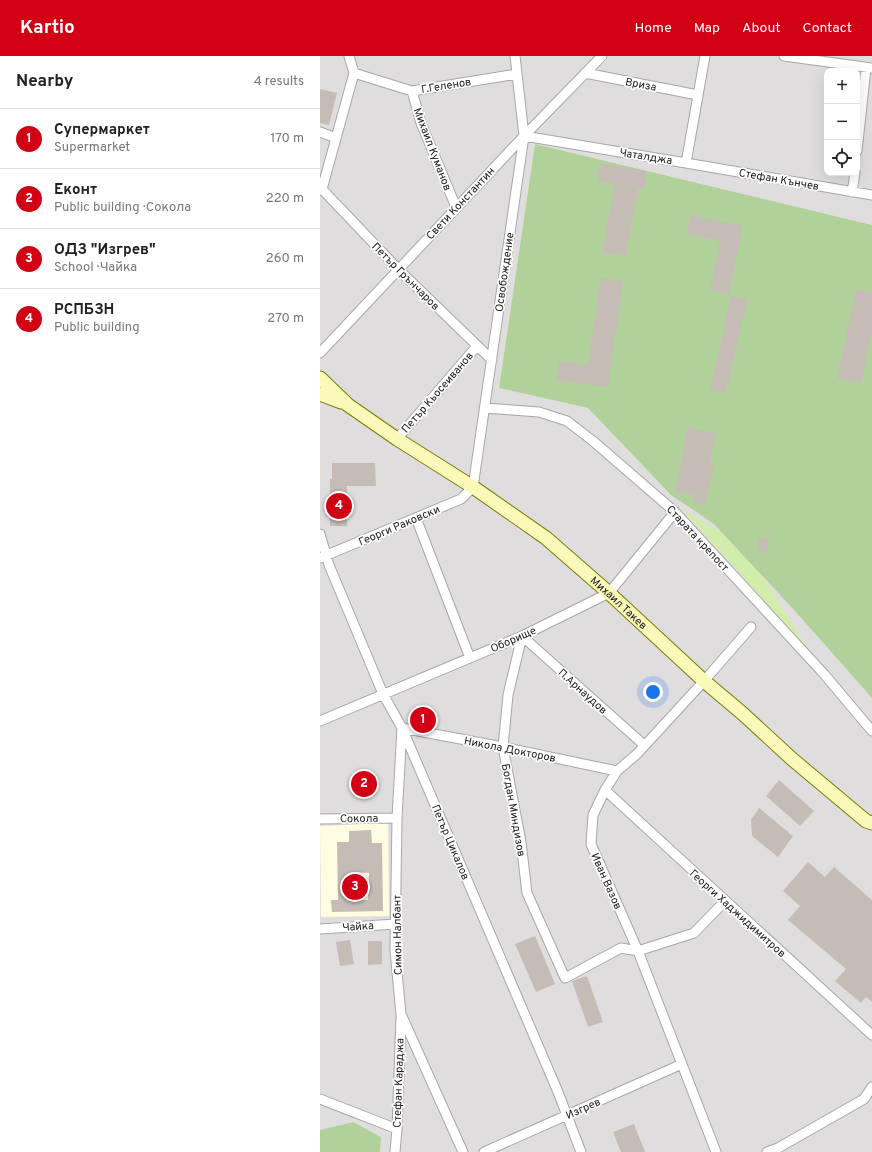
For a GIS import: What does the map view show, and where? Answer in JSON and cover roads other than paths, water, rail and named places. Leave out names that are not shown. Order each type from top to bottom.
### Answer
[{"type":"main road","name":"Михаил Такев","points":[[320,378],[348,405],[397,439],[473,487],[546,538],[792,759],[866,821],[872,823]]},
{"type":"main road","name":"Михаил Такев","points":[[320,394],[348,405]]},
{"type":"street","points":[[349,56],[354,73]]},
{"type":"street","name":"Освобождение","points":[[473,487],[524,136],[515,56]]},
{"type":"street","name":"Свети Константин","points":[[320,353],[456,207],[602,56]]},
{"type":"street","name":"Чаталджа","points":[[524,136],[686,162],[705,56]]},
{"type":"street","points":[[784,56],[869,68],[859,140]]},
{"type":"street","name":"Г.Геленов","points":[[354,73],[412,91],[517,74]]},
{"type":"street","name":"Петър Грънчаров","points":[[354,73],[321,190],[398,269],[492,360]]},
{"type":"street","name":"Вриза","points":[[585,73],[698,96]]},
{"type":"street","name":"Михаил Куманов","points":[[412,91],[421,123],[456,207]]},
{"type":"street","points":[[320,132],[336,138]]},
{"type":"street","name":"Стефан Кънчев","points":[[686,162],[872,195]]},
{"type":"street","points":[[852,192],[854,176]]},
{"type":"street","name":"Петър Кьосеиванов","points":[[397,439],[477,346]]},
{"type":"street","name":"Старата крепост","points":[[485,408],[539,412],[567,421],[593,442],[675,512],[824,674],[872,731]]},
{"type":"street","name":"Георги Раковски","points":[[323,557],[461,499],[473,487]]},
{"type":"street","name":"Оборище","points":[[320,722],[522,636],[609,593],[675,512]]},
{"type":"street","points":[[416,518],[470,658]]},
{"type":"street","name":"Петър Цикалов","points":[[320,534],[323,557],[329,565],[383,694],[402,728],[558,1092],[581,1152]]},
{"type":"street","name":"Иван Вазов","points":[[716,1152],[638,951],[591,844],[593,815],[605,790],[617,771],[636,754],[704,681],[751,627]]},
{"type":"street","name":"П.Арнаудов","points":[[522,636],[644,745]]},
{"type":"street","name":"Богдан Миндизов","points":[[522,636],[508,695],[503,747],[521,842],[527,893],[565,978],[621,948],[638,951]]},
{"type":"street","name":"Никола Докторов","points":[[402,728],[617,771]]},
{"type":"street","name":"Симон Налбант","points":[[402,728],[397,818],[395,924],[395,951],[401,1014],[463,1152]]},
{"type":"street","name":"Георги Хаджидимитров","points":[[605,790],[872,1035]]},
{"type":"street","name":"Сокола","points":[[320,819],[397,818]]},
{"type":"street","points":[[638,951],[694,933],[725,901]]},
{"type":"street","name":"Чайка","points":[[320,929],[395,924]]},
{"type":"street","name":"Стефан Караджа","points":[[395,1152],[401,1014]]},
{"type":"street","name":"Изгрев","points":[[484,1152],[682,1064]]},
{"type":"street","points":[[767,1152],[778,1148],[864,1099],[872,1088]]},
{"type":"street","points":[[320,1099],[397,1129]]},
{"type":"place","name":"РСПБЗН","points":[[339,506]]},
{"type":"place","name":"Супермаркет","points":[[423,720]]},
{"type":"place","name":"Еконт","points":[[364,784]]},
{"type":"place","name":"ОДЗ \"Изгрев\"","points":[[355,887]]}]
